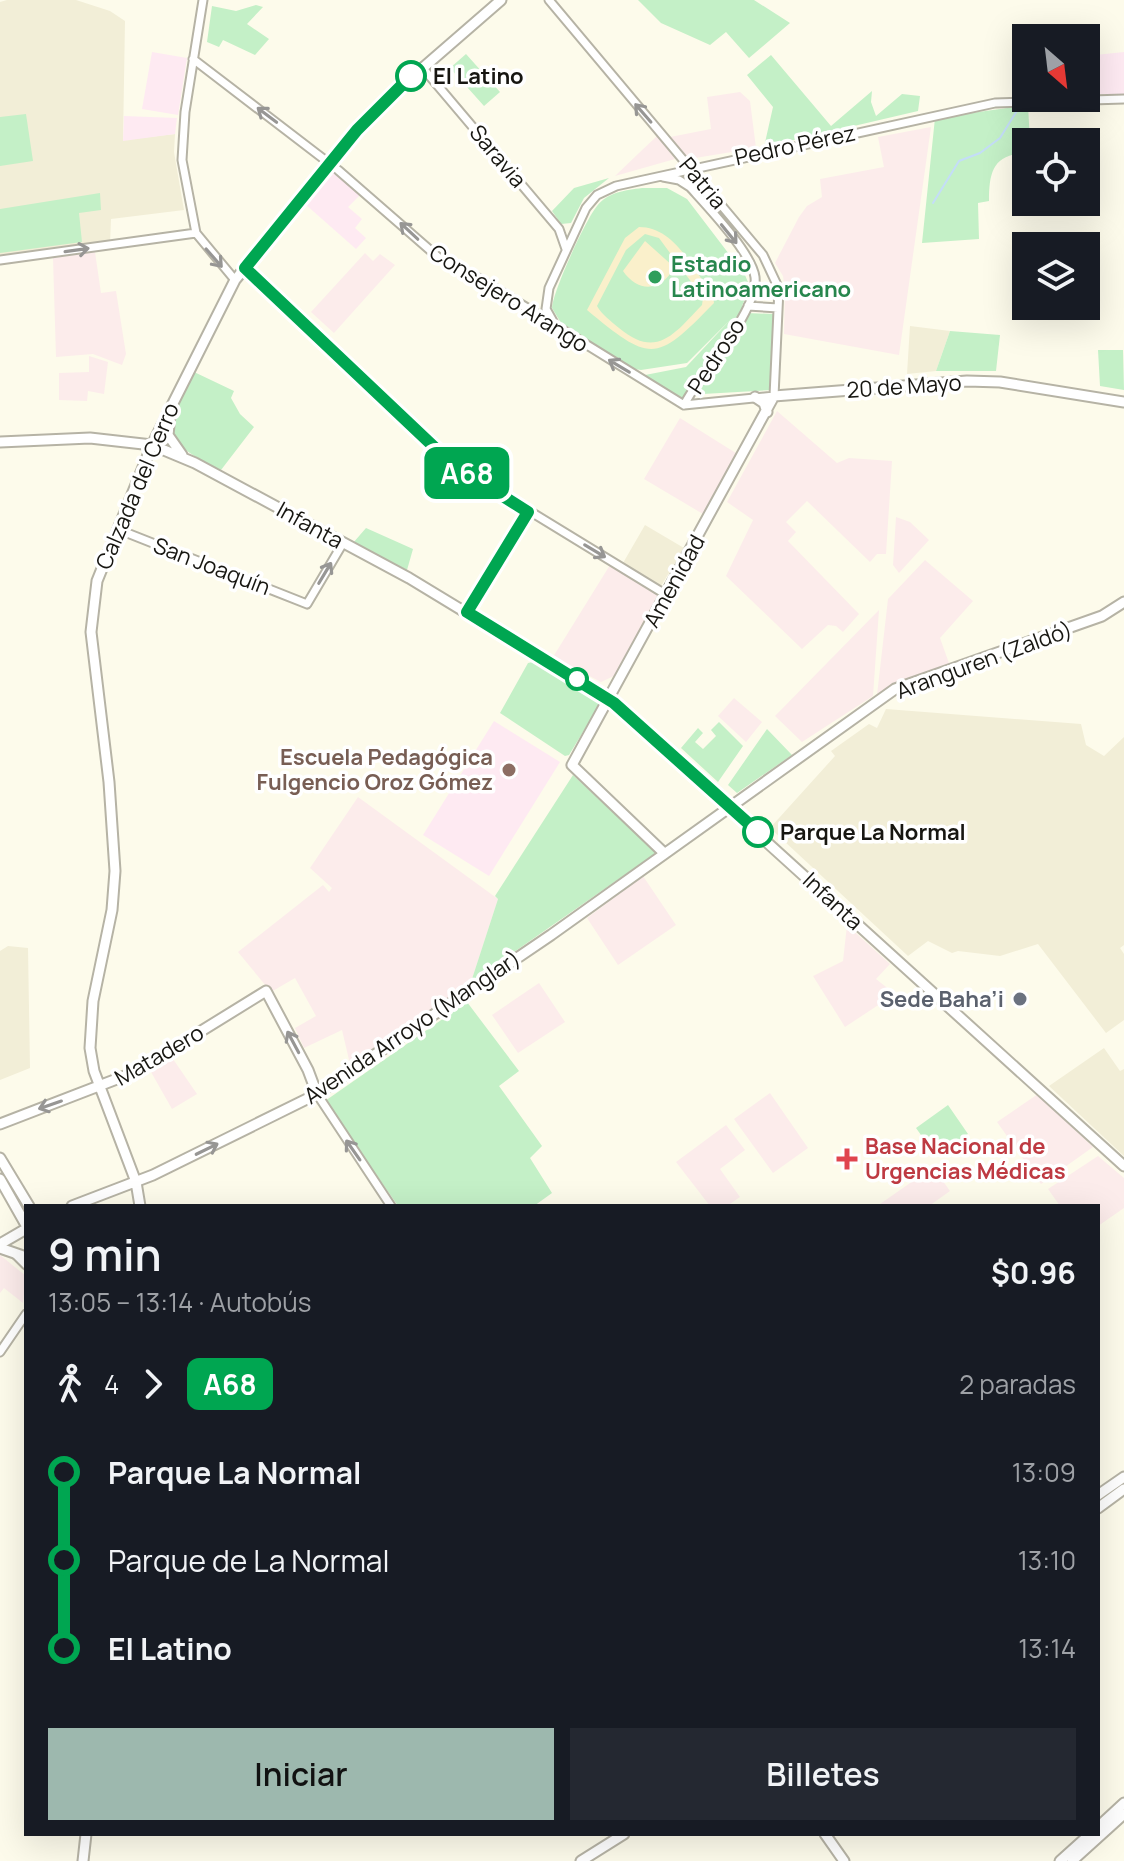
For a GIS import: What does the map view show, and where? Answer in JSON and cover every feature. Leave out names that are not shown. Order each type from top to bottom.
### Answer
[{"type":"main road","name":"Calzada del Cerro","points":[[140,1204],[136,1182],[92,1062],[90,1030],[112,910],[115,849],[90,621],[97,581],[152,445],[235,280],[379,106],[501,0]]},
{"type":"main road","name":"20 de Mayo","points":[[774,396],[967,381],[1000,382],[1124,402]]},
{"type":"main road","points":[[766,416],[778,402],[796,394]]},
{"type":"main road","name":"Amenidad","points":[[664,853],[572,765],[766,416],[774,396]]},
{"type":"main road","points":[[755,397],[764,403],[766,416]]},
{"type":"main road","points":[[174,398],[168,435],[177,450],[195,463]]},
{"type":"main road","name":"Infanta","points":[[0,442],[90,438],[152,445],[195,463],[417,582],[610,700],[1124,1166]]},
{"type":"main road","name":"Aranguren (Zaldó)","points":[[729,806],[895,689],[1102,616],[1124,602]]},
{"type":"main road","name":"Avenida Arroyo (Manglar)","points":[[77,1204],[136,1182],[317,1094],[729,806]]},
{"type":"main road","name":"Matadero","points":[[0,1124],[135,1072],[266,991],[308,1070],[317,1094]]},
{"type":"main road","points":[[0,1158],[28,1204]]},
{"type":"main road","points":[[0,1179],[24,1223]]},
{"type":"main road","points":[[24,1228],[0,1246],[24,1256]]},
{"type":"main road","points":[[1100,1494],[1124,1477]]},
{"type":"main road","points":[[1100,1507],[1124,1489]]},
{"type":"main road","points":[[1100,1825],[1124,1803]]},
{"type":"main road","points":[[1100,1836],[1124,1814]]},
{"type":"main road","points":[[83,1861],[86,1836]]},
{"type":"main road","points":[[581,1861],[621,1836]]},
{"type":"main road","points":[[826,1836],[844,1861]]},
{"type":"main road","points":[[1060,1861],[1088,1836]]},
{"type":"main road","points":[[1072,1861],[1100,1836]]},
{"type":"street","points":[[203,0],[182,150],[196,233],[235,280]]},
{"type":"street","name":"Patria","points":[[549,0],[772,269],[779,289],[774,396]]},
{"type":"street","name":"Consejero Arango","points":[[193,59],[329,163],[436,256],[546,315],[555,325],[684,405]]},
{"type":"street","name":"Saravia","points":[[422,67],[554,223],[566,249]]},
{"type":"street","name":"Pedro Pérez","points":[[546,315],[547,293],[566,249],[589,204],[602,192],[680,170],[995,103],[1124,99]]},
{"type":"street","points":[[706,186],[704,174],[714,163]]},
{"type":"street","points":[[680,170],[677,175],[684,182]]},
{"type":"street","name":"Patria","points":[[648,178],[670,177],[684,182],[750,263],[755,282],[748,306]]},
{"type":"street","points":[[554,223],[566,229],[578,224]]},
{"type":"street","points":[[0,260],[196,233]]},
{"type":"street","points":[[245,268],[451,463],[665,594]]},
{"type":"street","points":[[748,306],[778,308]]},
{"type":"street","name":"Pedroso","points":[[684,405],[748,306]]},
{"type":"street","points":[[696,384],[695,394],[703,402]]},
{"type":"street","name":"20 de Mayo","points":[[684,405],[774,396]]},
{"type":"street","name":"San Joaquín","points":[[117,529],[307,604],[343,543]]},
{"type":"street","points":[[317,1094],[390,1204]]},
{"type":"street","points":[[15,1253],[24,1263]]},
{"type":"street","points":[[0,1352],[24,1317]]},
{"type":"shaded area","points":[[76,0],[110,11],[125,21],[123,140],[175,134],[174,152],[184,210],[111,219],[110,244],[0,258],[0,2]]},
{"type":"shaded area","points":[[152,52],[187,58],[178,115],[142,109]]},
{"type":"shaded area","points":[[1124,52],[1124,95],[1100,94],[1100,55]]},
{"type":"shaded area","points":[[740,92],[750,101],[756,148],[689,159],[670,137],[711,129],[707,97]]},
{"type":"shaded area","points":[[124,116],[177,118],[175,134],[123,141]]},
{"type":"shaded area","points":[[931,127],[899,355],[784,334],[785,290],[783,276],[775,263],[799,217],[807,206],[822,197],[820,179],[884,167],[878,137]]},
{"type":"shaded area","points":[[657,136],[675,159],[615,176],[639,153]]},
{"type":"shaded area","points":[[333,171],[360,195],[348,207],[362,219],[355,228],[366,238],[356,249],[305,204]]},
{"type":"shaded area","points":[[95,252],[101,293],[116,291],[126,354],[122,365],[93,354],[56,357],[53,258]]},
{"type":"shaded area","points":[[365,253],[373,261],[380,254],[395,265],[334,333],[311,312]]},
{"type":"shaded area","points":[[910,326],[950,331],[936,371],[907,374]]},
{"type":"shaded area","points":[[89,356],[108,362],[104,394],[88,391],[87,401],[59,400],[59,373],[89,372]]},
{"type":"shaded area","points":[[777,411],[837,463],[849,458],[892,461],[886,554],[877,554],[870,562],[807,501],[786,522],[796,532],[788,541],[859,614],[843,632],[836,626],[828,625],[802,649],[726,576],[753,520],[727,502]]},
{"type":"shaded area","points":[[680,418],[739,455],[703,514],[644,479]]},
{"type":"shaded area","points":[[896,517],[910,522],[929,540],[899,573],[893,565]]},
{"type":"shaded area","points":[[645,525],[684,548],[661,586],[623,563]]},
{"type":"shaded area","points":[[925,560],[973,601],[940,638],[950,666],[877,695],[888,599]]},
{"type":"shaded area","points":[[610,565],[659,596],[614,676],[601,682],[553,657]]},
{"type":"shaded area","points":[[879,610],[873,696],[802,742],[775,716]]},
{"type":"shaded area","points":[[734,698],[762,722],[746,742],[718,716]]},
{"type":"shaded area","points":[[886,709],[1081,724],[1086,745],[1104,756],[1124,737],[1124,945],[1120,948],[1124,954],[1124,1020],[1106,1033],[1038,944],[1000,956],[952,953],[928,941],[908,956],[770,828],[835,756],[831,751],[869,724],[877,728]]},
{"type":"shaded area","points":[[494,721],[560,762],[489,876],[423,835]]},
{"type":"shaded area","points":[[358,797],[498,899],[471,982],[350,1064],[342,1030],[304,1048],[295,1028],[316,1016],[295,978],[271,992],[238,952],[323,885],[329,892],[332,888],[310,868]]},
{"type":"shaded area","points":[[643,876],[676,925],[618,965],[587,918]]},
{"type":"shaded area","points":[[847,925],[890,964],[876,979],[895,994],[845,1027],[813,976],[843,961]]},
{"type":"shaded area","points":[[8,946],[28,948],[30,1068],[0,1080],[0,951]]},
{"type":"shaded area","points":[[539,983],[565,1022],[518,1053],[492,1015]]},
{"type":"shaded area","points":[[1104,1048],[1120,1071],[1124,1069],[1124,1156],[1049,1086]]},
{"type":"shaded area","points":[[173,1059],[197,1094],[172,1109],[151,1072]]},
{"type":"shaded area","points":[[770,1093],[808,1148],[773,1173],[734,1119]]},
{"type":"shaded area","points":[[1038,1094],[1093,1147],[1041,1184],[997,1122]]},
{"type":"shaded area","points":[[726,1125],[745,1150],[720,1169],[740,1197],[730,1204],[708,1204],[676,1162]]},
{"type":"shaded area","points":[[1098,1156],[1124,1178],[1124,1208],[1100,1225],[1100,1204],[1059,1204],[1048,1189]]},
{"type":"shaded area","points":[[933,1167],[950,1191],[932,1204],[880,1204]]},
{"type":"shaded area","points":[[0,1255],[24,1274],[23,1303],[4,1288],[0,1293]]},
{"type":"green space","points":[[638,0],[754,0],[790,23],[749,58],[726,32],[710,45],[661,23]]},
{"type":"green space","points":[[256,5],[263,7],[247,24],[269,39],[255,55],[223,40],[219,47],[207,42],[212,6],[236,11]]},
{"type":"green space","points":[[466,54],[500,92],[484,106],[450,68]]},
{"type":"green space","points":[[771,55],[831,126],[872,91],[871,102],[876,116],[902,94],[920,96],[918,111],[764,147],[773,107],[747,75]]},
{"type":"green space","points":[[1012,107],[1012,112],[1028,112],[1029,128],[1012,128],[1012,155],[995,166],[989,201],[978,203],[979,239],[922,243],[935,118]]},
{"type":"green space","points":[[26,114],[33,161],[0,166],[0,117]]},
{"type":"green space","points":[[609,178],[584,198],[571,223],[561,224],[552,211],[574,188]]},
{"type":"green space","name":"Estadio Latinoamericano","points":[[642,188],[667,188],[687,199],[745,275],[750,287],[742,306],[747,304],[746,308],[687,394],[680,399],[640,376],[686,367],[731,319],[687,363],[641,370],[629,368],[561,323],[552,308],[571,256],[597,206],[612,195]]},
{"type":"green space","points":[[100,193],[101,210],[79,213],[82,242],[0,253],[0,209]]},
{"type":"green space","points":[[747,313],[773,314],[771,390],[703,394],[699,384]]},
{"type":"green space","points":[[950,331],[1000,335],[996,371],[936,371]]},
{"type":"green space","points":[[1098,350],[1123,350],[1124,390],[1100,386]]},
{"type":"green space","points":[[192,371],[234,391],[231,398],[240,414],[254,427],[221,470],[186,450],[177,441],[174,432],[177,408]]},
{"type":"green space","points":[[366,528],[413,549],[407,570],[353,543]]},
{"type":"green space","points":[[533,662],[600,704],[569,755],[565,756],[500,713],[528,663]]},
{"type":"green space","points":[[719,722],[743,746],[718,782],[681,748],[698,728],[703,733],[695,742],[703,749],[716,736],[711,730]]},
{"type":"green space","points":[[767,729],[792,755],[737,793],[728,785]]},
{"type":"green space","points":[[573,775],[656,853],[471,982],[498,899],[495,896]]},
{"type":"green space","points":[[467,1002],[519,1071],[499,1086],[542,1146],[530,1158],[552,1193],[537,1204],[397,1204],[325,1101]]},
{"type":"green space","points":[[948,1105],[968,1134],[936,1156],[916,1128]]},
{"type":"sand","points":[[639,227],[663,234],[691,263],[713,296],[714,303],[695,323],[665,346],[653,349],[640,347],[587,310],[625,238]],"holes":[[[645,234],[659,238],[703,298],[702,305],[665,339],[644,342],[619,328],[597,306],[626,250]]]},
{"type":"sand","points":[[645,241],[674,267],[663,281],[650,287],[636,283],[623,271]]},
{"type":"waterway","points":[[933,203],[959,161],[980,153],[1000,138],[1016,112]]},
{"type":"bus line","name":"A68","points":[[411,76],[357,130],[245,268],[451,463],[528,512],[467,612],[614,703],[758,832]]},
{"type":"place","name":"El Latino","points":[[411,76]]},
{"type":"place","name":"Estadio Latinoamericano","points":[[655,277]]},
{"type":"place","name":"Escuela Pedagógica Fulgencio Oroz Gómez","points":[[509,770]]},
{"type":"place","name":"Parque La Normal","points":[[758,832]]},
{"type":"place","name":"Sede Baha’i","points":[[1020,999]]},
{"type":"place","name":"Base Nacional de Urgencias Médicas","points":[[847,1159]]}]
